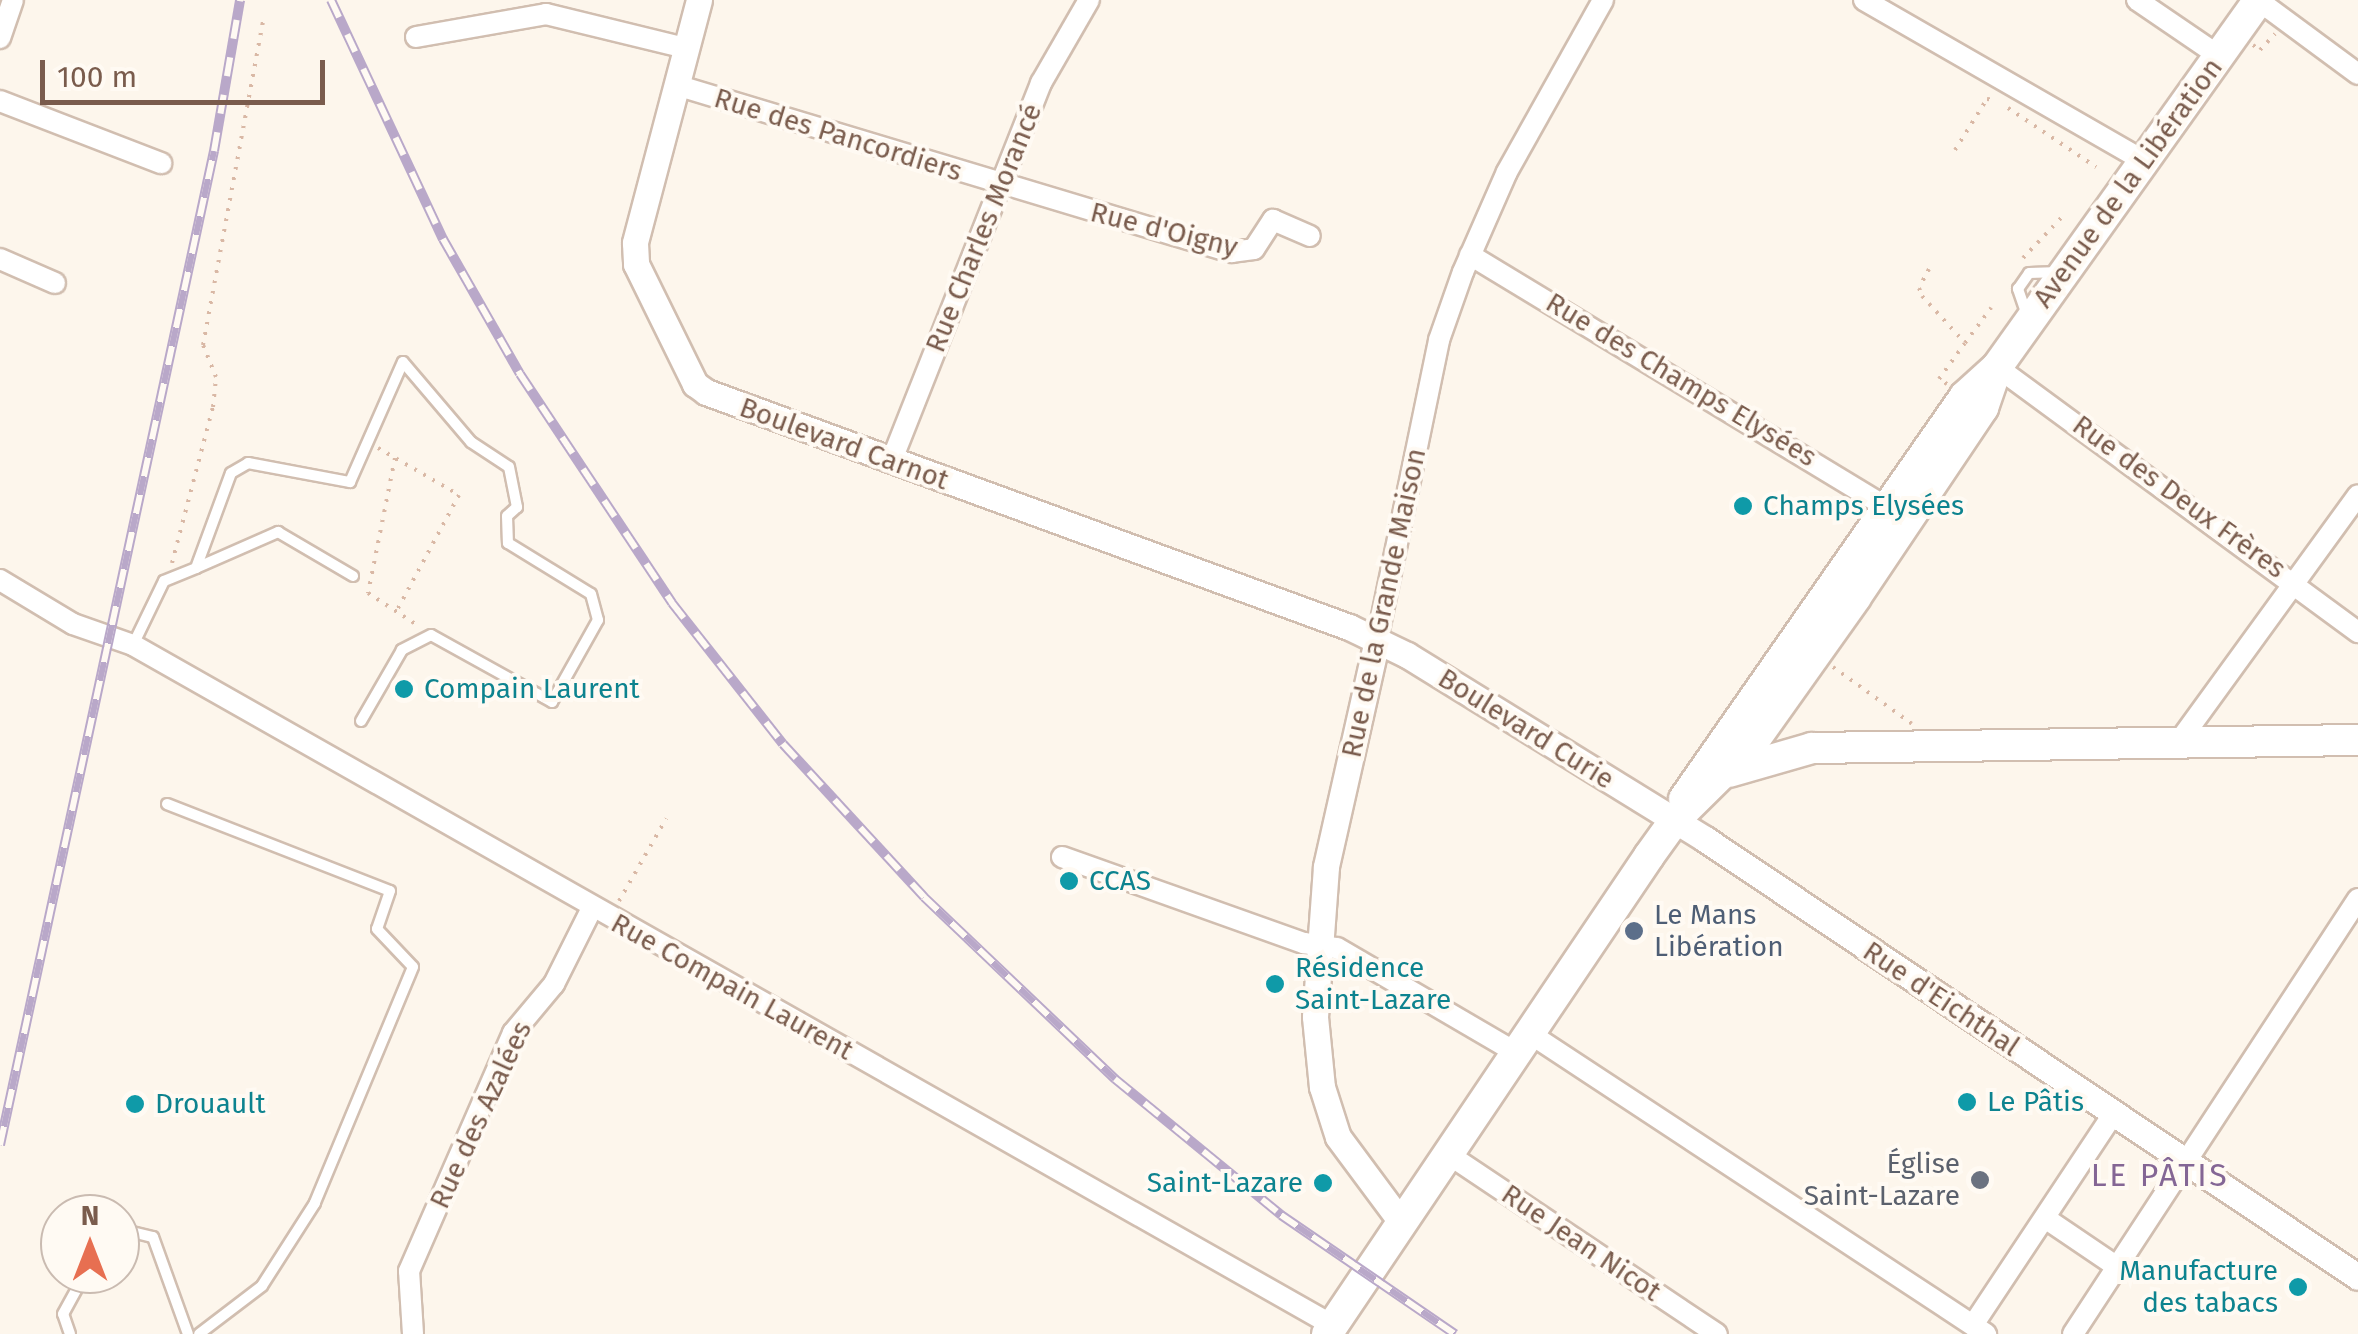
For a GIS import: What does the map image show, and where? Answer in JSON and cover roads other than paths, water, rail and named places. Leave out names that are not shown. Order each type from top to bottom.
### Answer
[{"type":"main road","name":"Avenue de la Libération","points":[[1675,820],[1690,784],[1779,726],[1889,509],[1965,396],[1996,367],[2259,0]]},
{"type":"main road","name":"Avenue de la Libération","points":[[1675,820],[1779,726],[1815,655],[1983,408],[1996,367]]},
{"type":"main road","points":[[1726,773],[1779,726],[1917,749],[2358,740]]},
{"type":"main road","points":[[1330,1329],[1399,1219],[1675,820]]},
{"type":"street","points":[[0,38],[13,0]]},
{"type":"street","name":"Boulevard Carnot","points":[[699,0],[635,243],[636,264],[695,384],[891,462],[1376,640]]},
{"type":"street","name":"Rue Charles Morancé","points":[[891,462],[1042,83],[1089,0]]},
{"type":"street","name":"Rue de la Grande Maison","points":[[1399,1219],[1357,1168],[1329,1115],[1315,1016],[1316,944],[1326,867],[1440,340],[1470,256],[1507,172],[1604,0]]},
{"type":"street","points":[[1864,0],[2144,161]]},
{"type":"street","points":[[2137,0],[2219,56]]},
{"type":"street","points":[[2259,0],[2358,74]]},
{"type":"street","points":[[416,38],[546,14],[686,48]]},
{"type":"street","name":"Rue des Pancordiers","points":[[676,85],[1001,186]]},
{"type":"street","points":[[0,102],[161,163]]},
{"type":"street","name":"Rue d'Oigny","points":[[1001,186],[1245,254],[1272,220],[1310,236]]},
{"type":"street","name":"Rue des Champs Elysées","points":[[1470,256],[1889,509]]},
{"type":"street","points":[[0,259],[55,283]]},
{"type":"street","name":"Rue des Deux Frères","points":[[1996,367],[2293,579],[2358,632]]},
{"type":"street","points":[[2178,743],[2293,579],[2358,495]]},
{"type":"street","name":"Rue Compain Laurent","points":[[0,580],[73,624],[133,645],[342,754],[600,913],[1330,1329]]},
{"type":"street","name":"Boulevard Curie","points":[[1376,640],[1675,820]]},
{"type":"street","name":"Rue d'Eichthal","points":[[1675,820],[2358,1277]]},
{"type":"street","points":[[1062,857],[1337,948],[1520,1041],[1979,1330],[2113,1114]]},
{"type":"street","points":[[2072,1334],[2188,1163],[2358,898]]},
{"type":"street","name":"Rue des Azalées","points":[[413,1334],[410,1271],[513,1034],[554,984],[600,913]]},
{"type":"street","name":"Rue Jean Nicot","points":[[1446,1152],[1717,1334]]},
{"type":"street","points":[[2045,1218],[2116,1266]]},
{"type":"lane","points":[[196,568],[230,473],[248,464],[350,482],[382,400],[394,394],[403,362],[471,442],[508,467],[517,507],[507,516],[508,542],[591,594],[598,620],[552,702],[432,635],[402,650],[361,721]]},
{"type":"lane","points":[[133,645],[164,581],[278,532],[353,576]]},
{"type":"lane","points":[[167,804],[390,891],[378,929],[413,967],[314,1203],[262,1286],[199,1334]]},
{"type":"lane","points":[[140,1233],[153,1237],[188,1334]]},
{"type":"lane","points":[[70,1334],[62,1314],[74,1294]]},
{"type":"railway","points":[[0,1145],[214,151],[240,0]]},
{"type":"railway","points":[[331,0],[443,239],[520,374],[672,603],[783,744],[924,897],[1115,1079],[1281,1215],[1455,1334]]},
{"type":"place","name":"Champs Elysées","points":[[1743,506]]},
{"type":"place","name":"Compain Laurent","points":[[404,689]]},
{"type":"place","name":"CCAS","points":[[1069,881]]},
{"type":"place","name":"Le Mans Libération","points":[[1634,931]]},
{"type":"place","name":"Résidence Saint-Lazare","points":[[1275,984]]},
{"type":"place","name":"Le Pâtis","points":[[1967,1102]]},
{"type":"place","name":"Drouault","points":[[135,1104]]},
{"type":"place","name":"Église Saint-Lazare","points":[[1980,1180]]},
{"type":"place","name":"Saint-Lazare","points":[[1323,1183]]},
{"type":"place","name":"Manufacture des tabacs","points":[[2298,1287]]},
{"type":"district","name":"LE PÂTIS","points":[[2160,1175]]}]
